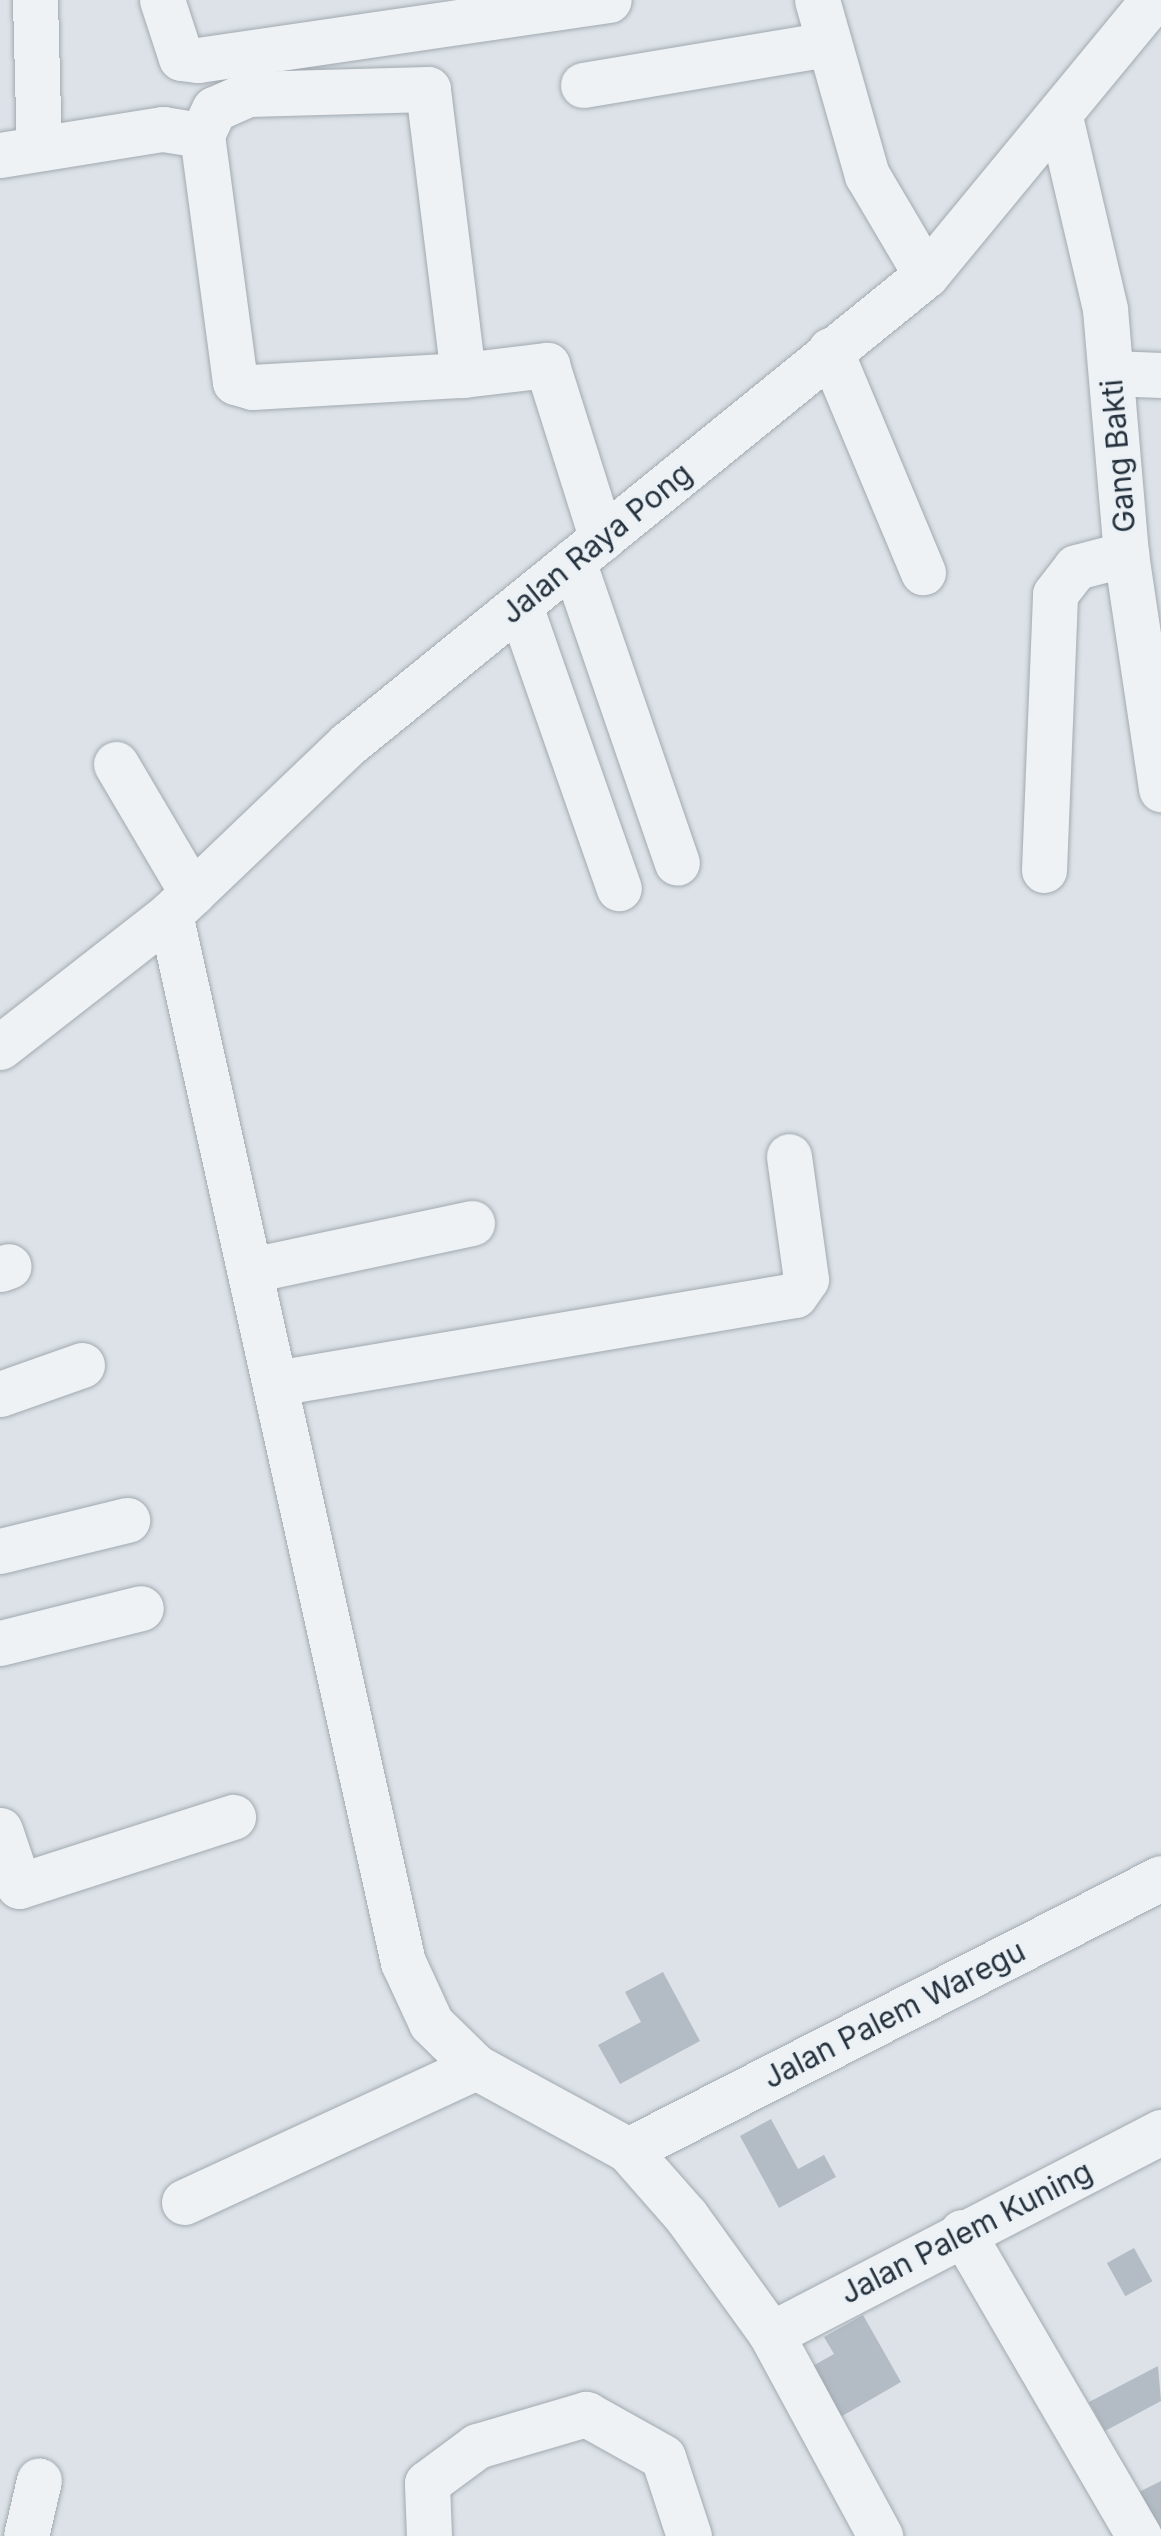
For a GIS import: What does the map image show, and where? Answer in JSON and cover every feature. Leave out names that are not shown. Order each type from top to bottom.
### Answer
[{"type":"street","points":[[35,0],[19,152],[164,129],[202,135]]},
{"type":"street","points":[[817,0],[823,44],[868,175],[926,275]]},
{"type":"street","name":"Jalan Raya Pong","points":[[0,1047],[181,904],[348,744],[926,275],[1061,120],[1152,0]]},
{"type":"street","points":[[164,6],[181,58],[366,18],[598,1]]},
{"type":"street","points":[[583,86],[823,44]]},
{"type":"street","points":[[462,375],[428,89],[230,97],[202,135],[234,382],[462,375],[547,365],[587,550],[677,863]]},
{"type":"street","name":"Gang Bakti","points":[[1044,870],[1055,594],[1076,567],[1126,554],[1111,373],[1095,251],[1061,120]]},
{"type":"street","points":[[830,350],[923,572]]},
{"type":"street","points":[[1111,373],[1161,376]]},
{"type":"street","points":[[1126,554],[1161,789]]},
{"type":"street","points":[[520,606],[618,888]]},
{"type":"street","points":[[116,764],[181,904],[251,1270],[403,1962],[431,2023],[476,2067],[628,2150],[772,2334],[880,2536]]},
{"type":"street","points":[[276,1383],[795,1296],[806,1279],[790,1156]]},
{"type":"street","points":[[251,1270],[472,1224]]},
{"type":"street","points":[[0,1394],[82,1366]]},
{"type":"street","points":[[0,1551],[127,1520]]},
{"type":"street","points":[[0,1643],[141,1608]]},
{"type":"street","points":[[0,1830],[18,1886],[233,1817]]},
{"type":"street","name":"Jalan Palem Waregu","points":[[628,2150],[1161,1878]]},
{"type":"street","points":[[184,2202],[476,2067]]},
{"type":"street","name":"Jalan Palem Kuning","points":[[772,2334],[1161,2132]]},
{"type":"street","points":[[962,2232],[1139,2536]]},
{"type":"street","points":[[430,2536],[427,2483],[477,2446],[586,2414],[664,2457],[689,2536]]},
{"type":"street","points":[[26,2536],[39,2480]]},
{"type":"building","points":[[663,1972],[700,2041],[620,2084],[598,2045],[641,2022],[625,1992]]},
{"type":"building","points":[[771,2119],[798,2169],[824,2155],[836,2177],[779,2208],[740,2136]]},
{"type":"building","points":[[1134,2248],[1152,2281],[1125,2296],[1107,2263]]},
{"type":"building","points":[[863,2315],[901,2382],[837,2419],[809,2368],[834,2354],[824,2337]]},
{"type":"building","points":[[1158,2366],[1161,2401],[1105,2431],[1089,2402]]},
{"type":"building","points":[[1161,2481],[1161,2536],[1137,2493]]}]
